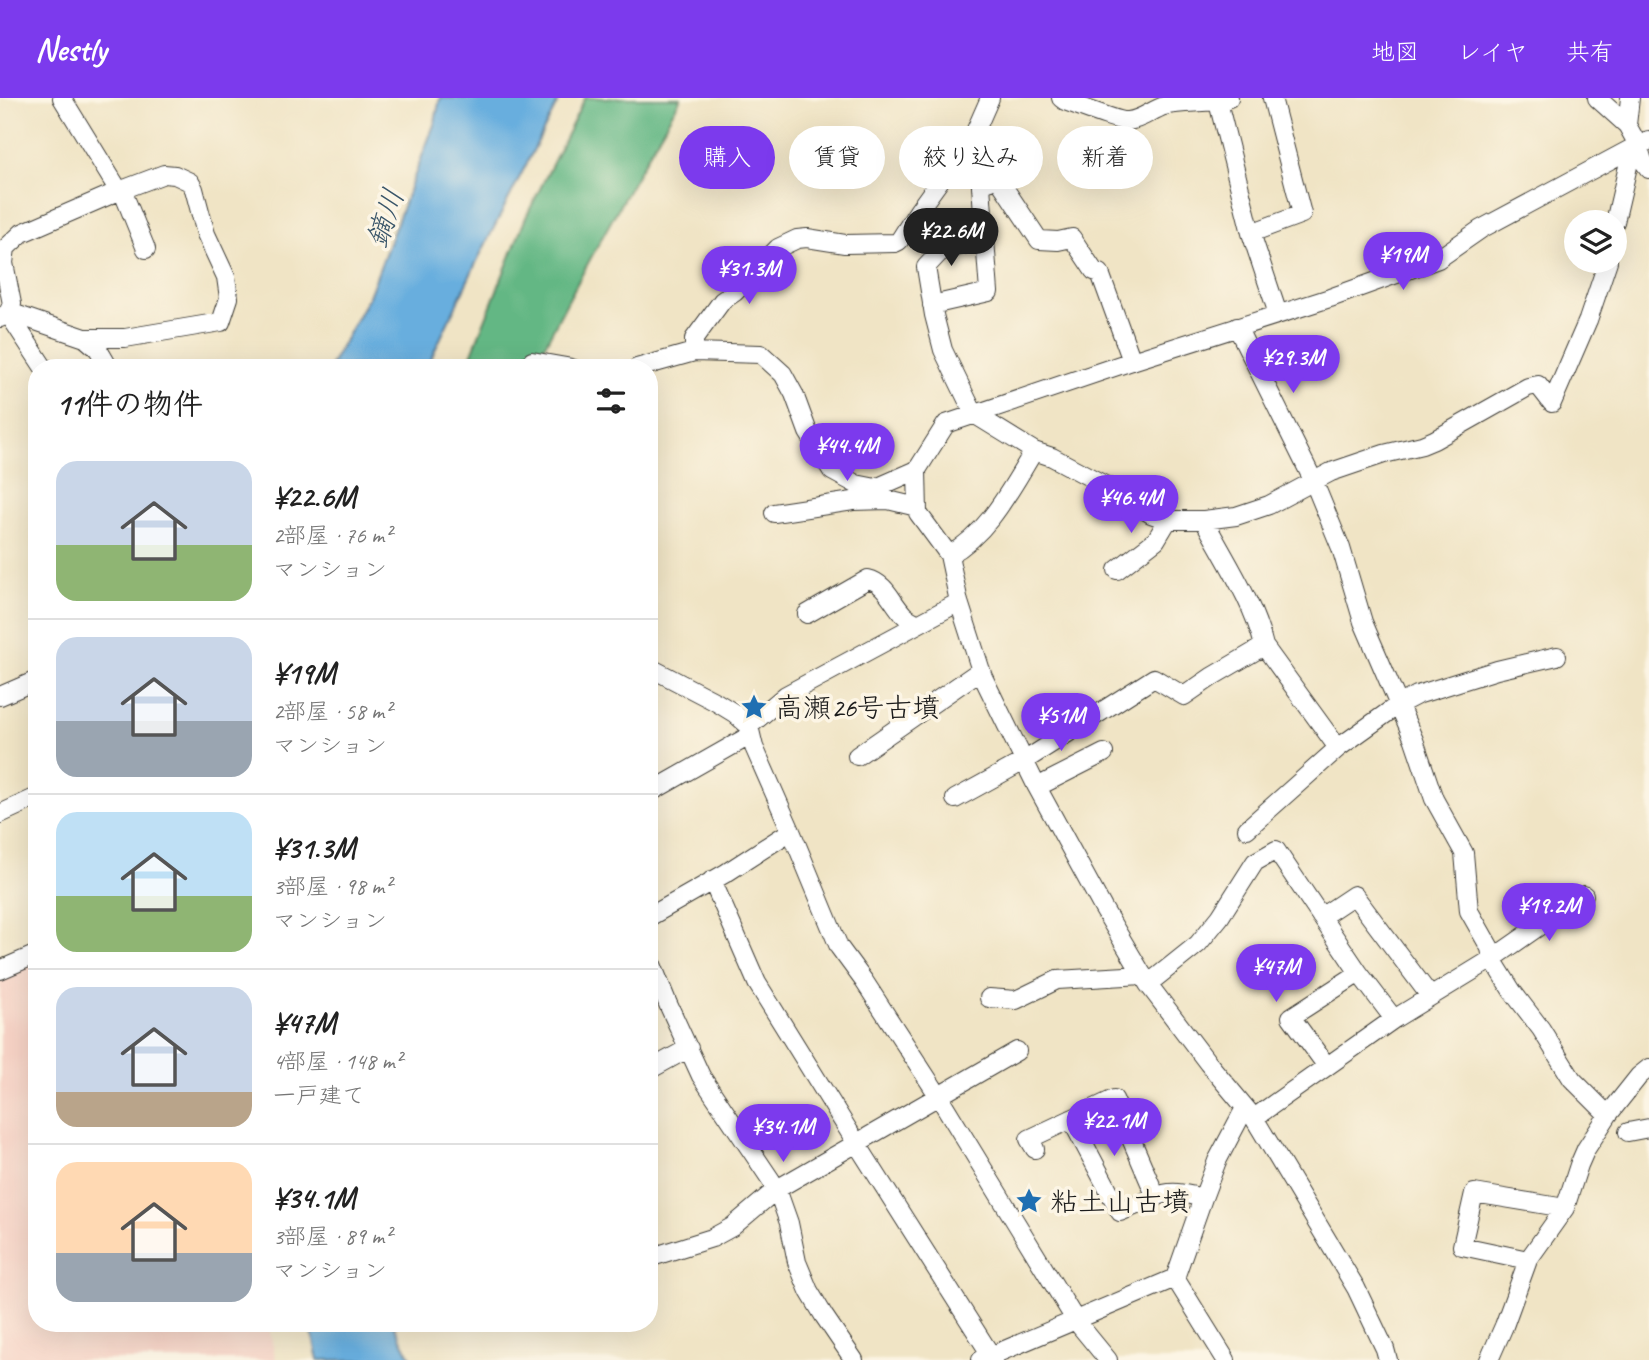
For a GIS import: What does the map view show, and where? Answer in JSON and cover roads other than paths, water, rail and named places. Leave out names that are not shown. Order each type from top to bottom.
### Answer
[{"type":"street","points":[[62,98],[120,190],[146,249]]},
{"type":"street","points":[[978,126],[990,98]]},
{"type":"street","points":[[1061,98],[1127,121],[1164,106],[1196,100],[1223,100],[1251,233],[1278,314]]},
{"type":"street","points":[[1251,233],[1302,214],[1272,98]]},
{"type":"street","points":[[1597,98],[1627,125],[1649,169]]},
{"type":"street","points":[[1627,125],[1630,98]]},
{"type":"street","points":[[1619,210],[1639,145]]},
{"type":"street","points":[[1388,1360],[1356,1288],[1249,1113],[1146,979],[1103,908],[1037,787],[981,670],[959,602],[949,555],[918,513],[917,470],[946,424],[1329,298],[1438,259],[1481,229],[1639,145]]},
{"type":"street","points":[[164,174],[175,174],[190,182],[206,234],[226,277],[229,298],[221,322],[125,338],[85,338],[18,315],[4,315],[12,304],[4,262],[6,248],[22,233],[120,190],[164,174]]},
{"type":"street","points":[[694,352],[694,340],[722,301],[735,292],[778,248],[797,239],[807,238],[845,244],[895,243],[934,189]]},
{"type":"street","points":[[932,305],[989,292],[981,189]]},
{"type":"street","points":[[1004,189],[1039,240],[1058,241],[1072,238],[1094,271],[1100,273],[1132,361]]},
{"type":"street","points":[[918,211],[940,251]]},
{"type":"street","points":[[984,240],[940,251],[926,267],[943,350],[974,414],[1034,451],[1052,457],[1112,489],[1151,514],[1168,520],[1204,520],[1236,516],[1269,505],[1313,480],[1352,464],[1434,440],[1528,387],[1538,385],[1552,403],[1588,320],[1604,273]]},
{"type":"street","points":[[4,315],[37,359]]},
{"type":"street","points":[[1237,327],[1313,480],[1341,548],[1363,622],[1414,740],[1434,799],[1464,853],[1469,911],[1490,948],[1492,959],[1572,1079],[1608,1115]]},
{"type":"street","points":[[85,338],[98,349],[104,359]]},
{"type":"street","points":[[658,362],[694,352],[761,354],[783,374],[794,394],[808,432],[832,471],[856,485],[876,488],[917,470]]},
{"type":"street","points":[[949,555],[960,549],[995,514],[1034,451]]},
{"type":"street","points":[[774,513],[853,501],[888,500],[917,507]]},
{"type":"street","points":[[1117,570],[1156,540],[1168,520]]},
{"type":"street","points":[[1204,520],[1239,586],[1264,646],[1338,748]]},
{"type":"street","points":[[807,614],[868,579],[876,581],[884,588],[904,616],[918,624]]},
{"type":"street","points":[[658,787],[750,730],[786,695],[959,602]]},
{"type":"street","points":[[955,799],[1024,761],[1154,678],[1184,696],[1264,646]]},
{"type":"street","points":[[1247,829],[1338,748],[1398,705],[1417,695],[1497,670],[1558,656]]},
{"type":"street","points":[[857,756],[981,670]]},
{"type":"street","points":[[658,672],[734,713],[750,730],[754,747],[839,947],[938,1095],[1076,1321],[1108,1360]]},
{"type":"street","points":[[0,696],[28,684]]},
{"type":"street","points":[[1037,787],[1104,753]]},
{"type":"street","points":[[0,814],[28,801]]},
{"type":"street","points":[[658,912],[791,831]]},
{"type":"street","points":[[989,998],[1016,1000],[1057,980],[1146,979],[1198,944],[1227,906],[1255,862],[1276,850],[1359,973],[1394,1019]]},
{"type":"street","points":[[712,880],[757,984],[989,1359],[1175,1278],[1217,1161],[1249,1113],[1492,959],[1584,895]]},
{"type":"street","points":[[1321,917],[1354,895],[1430,996]]},
{"type":"street","points":[[0,970],[28,958]]},
{"type":"street","points":[[1326,1065],[1291,1017],[1359,973]]},
{"type":"street","points":[[658,979],[701,1076],[777,1189],[789,1223],[797,1262],[809,1291],[854,1360]]},
{"type":"street","points":[[658,1065],[689,1048]]},
{"type":"street","points":[[658,1255],[712,1238],[732,1227],[777,1189],[1017,1051]]},
{"type":"street","points":[[1489,1360],[1528,1260],[1565,1208],[1586,1149],[1608,1115],[1639,1076],[1649,1068]]},
{"type":"street","points":[[1035,1149],[1029,1139],[1114,1099],[1156,1196]]},
{"type":"street","points":[[1071,1119],[1120,1212],[1164,1192],[1203,1198]]},
{"type":"street","points":[[1628,1132],[1649,1128]]},
{"type":"street","points":[[1528,1260],[1462,1246],[1474,1193],[1565,1208]]},
{"type":"street","points":[[1175,1278],[1226,1360]]},
{"type":"water","points":[[440,98],[560,98],[431,359],[334,359],[369,296],[435,122]]},
{"type":"water","points":[[312,1332],[398,1332],[412,1360],[318,1360]]},
{"type":"place","name":"高瀬26号古墳","points":[[754,707]]},
{"type":"place","name":"粘土山古墳","points":[[1029,1201]]},
{"type":"water label","name":"鏑川","points":[[385,218]]}]
